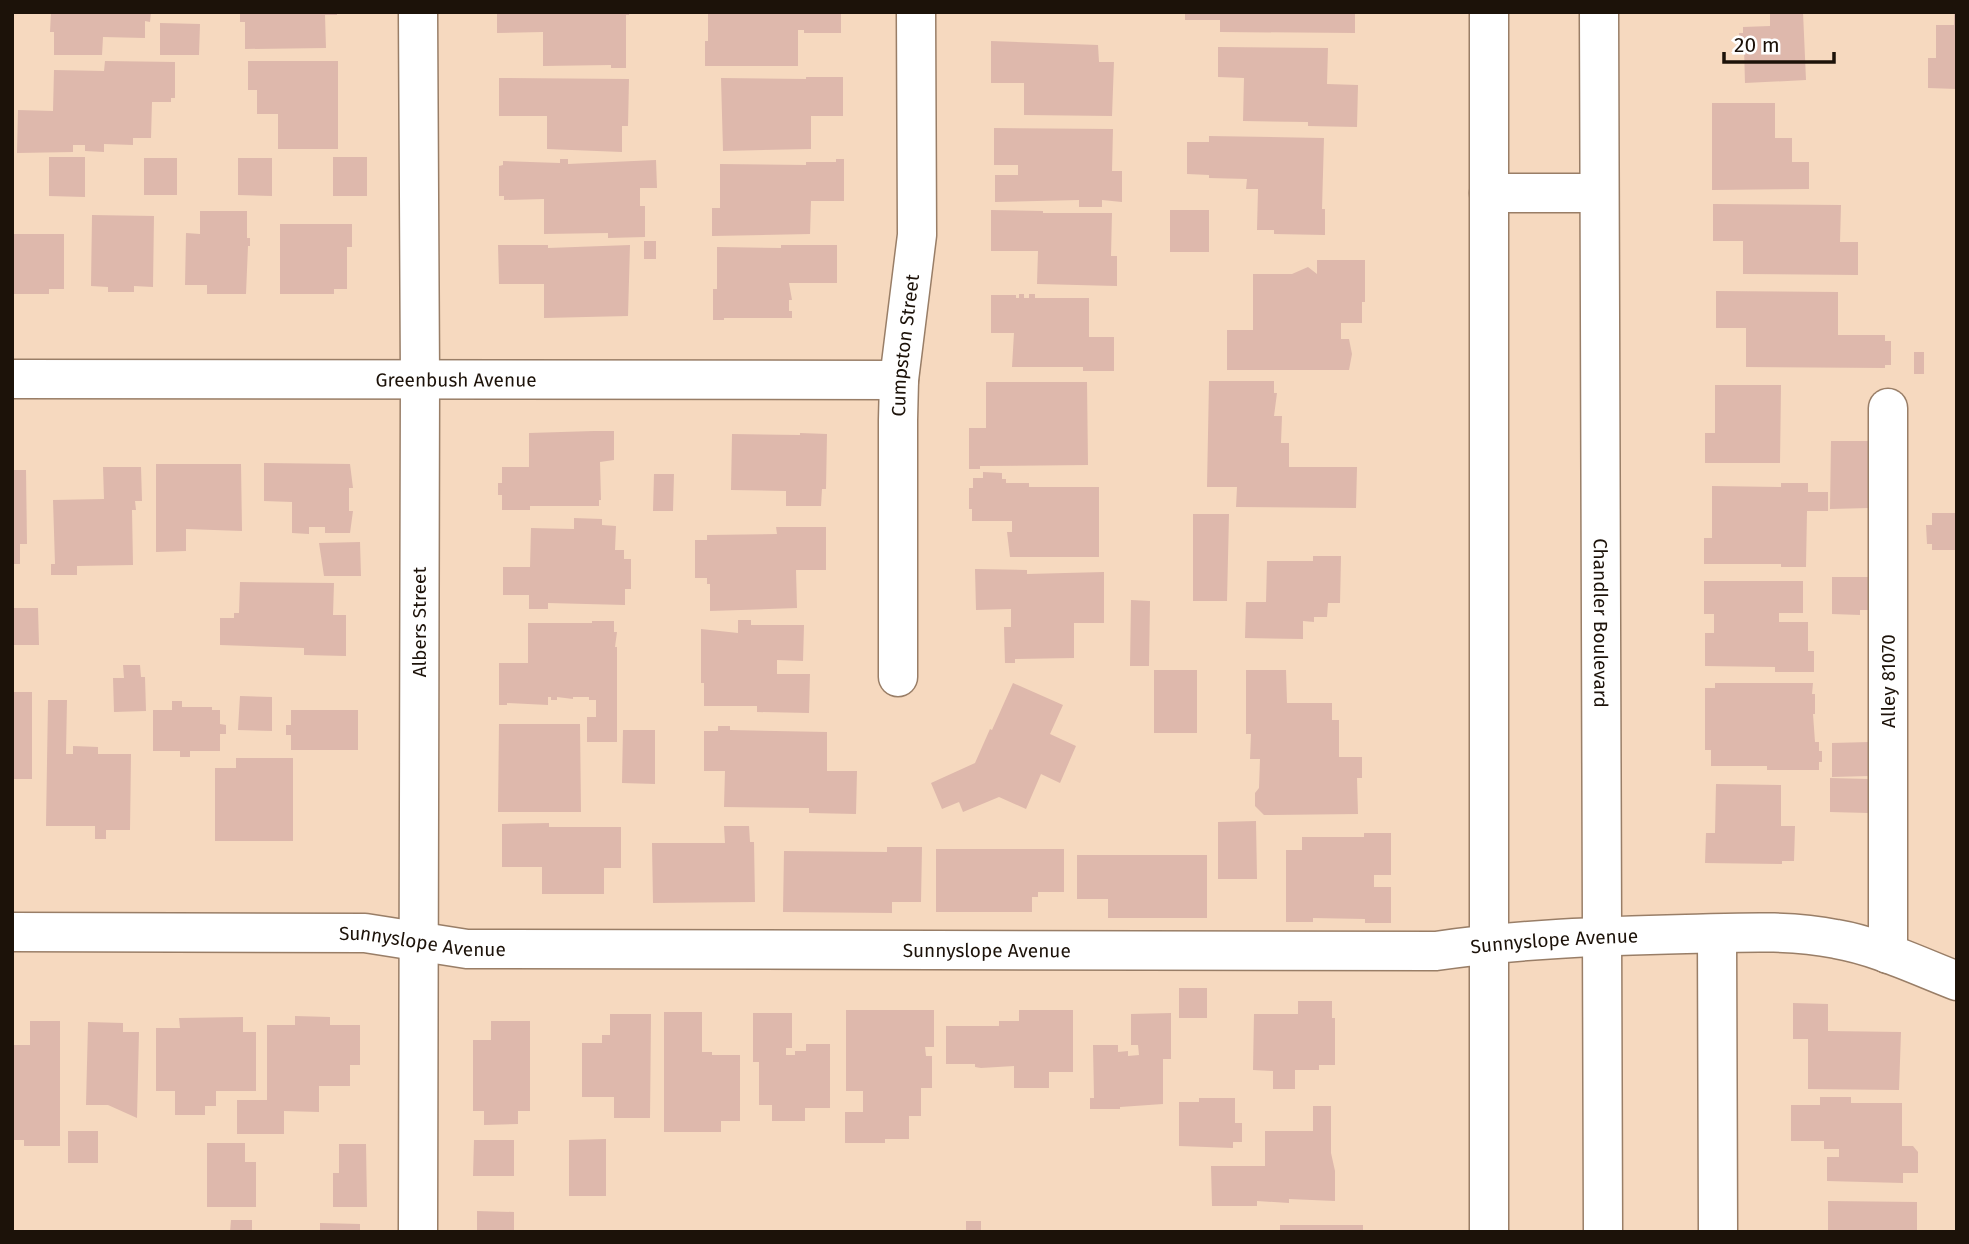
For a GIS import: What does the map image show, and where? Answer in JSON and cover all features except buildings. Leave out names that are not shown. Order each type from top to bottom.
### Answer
[{"type":"street","name":"Albers Street","points":[[418,12],[418,1232]]},
{"type":"street","name":"Cumpston Street","points":[[898,677],[900,380],[917,235],[916,12]]},
{"type":"street","points":[[1489,12],[1489,1232]]},
{"type":"street","name":"Chandler Boulevard","points":[[1599,12],[1603,1232]]},
{"type":"street","points":[[1489,193],[1599,192]]},
{"type":"street","name":"Greenbush Avenue","points":[[12,379],[900,380]]},
{"type":"street","name":"Alley 81070","points":[[1888,408],[1888,954]]},
{"type":"street","name":"Sunnyslope Avenue","points":[[12,932],[365,933],[467,949],[494,950],[1436,951],[1490,943],[1602,937],[1805,934],[1838,939],[1888,954],[1957,981]]},
{"type":"street","points":[[1717,934],[1718,1232]]}]
